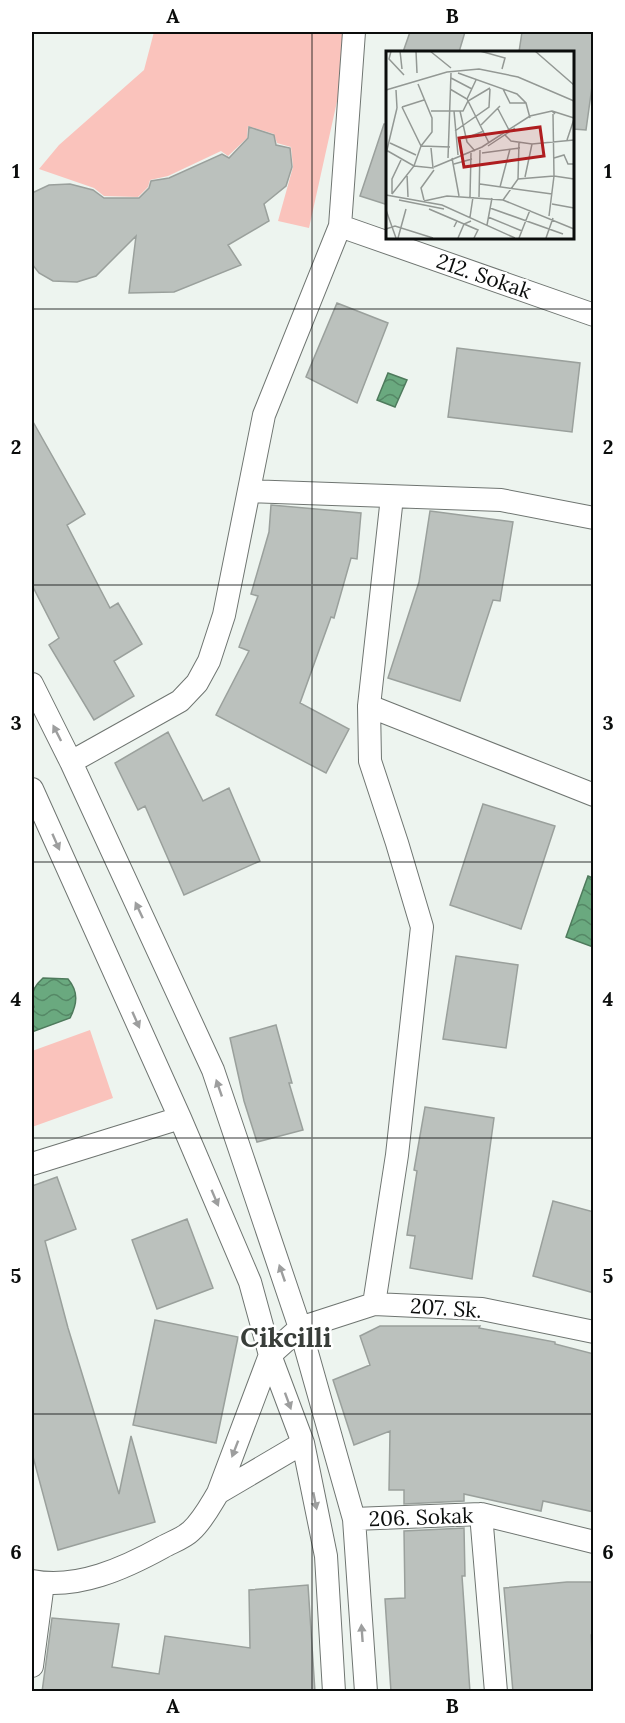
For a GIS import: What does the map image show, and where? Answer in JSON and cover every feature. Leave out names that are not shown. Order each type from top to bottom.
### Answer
[{"type":"street","points":[[71,762],[180,701],[197,683],[209,661],[224,615],[264,415],[340,226],[354,32]]},
{"type":"street","name":"212. Sokak","points":[[340,226],[594,315]]},
{"type":"street","points":[[250,491],[501,500],[594,518]]},
{"type":"street","points":[[374,1304],[397,1155],[422,927],[398,843],[370,761],[369,706],[392,497]]},
{"type":"street","points":[[32,684],[71,762],[213,1070],[300,1328],[354,1518],[366,1692]]},
{"type":"street","points":[[369,706],[594,795]]},
{"type":"street","points":[[32,789],[180,1118],[250,1282],[270,1355],[303,1443],[326,1556],[334,1692]]},
{"type":"street","points":[[32,1164],[180,1118]]},
{"type":"street","name":"207. Sk.","points":[[300,1328],[374,1304],[482,1309],[594,1332]]},
{"type":"street","points":[[32,1666],[37,1582],[97,1576],[128,1566],[190,1532],[207,1513],[218,1493],[270,1355],[300,1328]]},
{"type":"street","points":[[218,1493],[303,1443]]},
{"type":"street","points":[[481,1514],[496,1692]]},
{"type":"street","name":"206. Sokak","points":[[354,1518],[481,1514],[594,1542]]},
{"type":"shaded area","points":[[154,32],[343,32],[338,97],[309,228],[278,221],[293,167],[291,147],[277,143],[274,134],[248,126],[247,138],[228,156],[221,151],[168,176],[150,180],[148,187],[138,197],[104,196],[94,188],[39,169],[59,145],[144,70]]},
{"type":"shaded area","points":[[90,1030],[113,1098],[32,1127],[32,1051]]},
{"type":"water","points":[[388,373],[407,380],[395,407],[377,400]]},
{"type":"water","points":[[588,876],[593,878],[593,947],[566,937]]},
{"type":"water","points":[[43,978],[68,979],[75,993],[74,1008],[70,1018],[32,1032],[34,1007],[32,995]]},
{"type":"building","points":[[410,32],[465,32],[459,51],[403,51]]},
{"type":"building","points":[[522,32],[594,32],[594,72],[586,130],[574,129],[574,51],[519,51]]},
{"type":"building","points":[[384,124],[386,124],[386,204],[360,196]]},
{"type":"building","points":[[249,127],[274,135],[276,145],[290,148],[292,167],[286,186],[264,204],[269,221],[228,245],[241,265],[174,292],[129,293],[136,236],[96,276],[77,282],[53,281],[39,273],[32,264],[32,193],[49,185],[70,184],[93,190],[104,198],[139,198],[149,188],[151,181],[169,178],[222,154],[229,158],[248,138]]},
{"type":"building","points":[[337,303],[388,323],[357,403],[306,377]]},
{"type":"building","points":[[457,348],[580,363],[572,432],[448,417]]},
{"type":"building","points":[[32,420],[85,514],[67,525],[110,608],[118,603],[142,644],[114,661],[134,696],[94,720],[49,645],[59,638],[32,585]]},
{"type":"building","points":[[271,505],[361,513],[357,559],[351,558],[334,618],[331,617],[300,703],[349,729],[326,773],[216,715],[249,651],[239,647],[258,596],[251,594],[269,532]]},
{"type":"building","points":[[430,511],[513,522],[500,601],[493,600],[460,701],[388,678],[419,582]]},
{"type":"building","points":[[168,732],[203,801],[229,788],[260,861],[184,895],[145,806],[138,810],[115,763]]},
{"type":"building","points":[[483,804],[555,826],[521,929],[450,905]]},
{"type":"building","points":[[456,956],[518,965],[506,1048],[443,1039]]},
{"type":"building","points":[[276,1025],[292,1083],[289,1083],[303,1130],[257,1142],[244,1101],[230,1038]]},
{"type":"building","points":[[425,1107],[494,1118],[472,1279],[410,1268],[415,1236],[407,1235],[417,1171],[414,1170]]},
{"type":"building","points":[[57,1177],[76,1229],[45,1241],[68,1328],[119,1494],[131,1436],[155,1522],[58,1550],[32,1453],[32,1186]]},
{"type":"building","points":[[553,1201],[594,1212],[594,1293],[533,1276]]},
{"type":"building","points":[[187,1219],[213,1288],[157,1309],[132,1240]]},
{"type":"building","points":[[155,1320],[238,1337],[216,1443],[133,1425]]},
{"type":"building","points":[[380,1326],[480,1326],[479,1328],[555,1342],[555,1344],[594,1354],[594,1512],[543,1501],[541,1511],[464,1494],[464,1501],[404,1504],[404,1490],[389,1490],[390,1431],[354,1445],[333,1380],[370,1365],[360,1336]]},
{"type":"building","points":[[464,1528],[465,1576],[462,1576],[470,1692],[391,1692],[385,1599],[405,1598],[404,1531]]},
{"type":"building","points":[[594,1582],[594,1635],[591,1635],[594,1692],[513,1692],[504,1588]]},
{"type":"building","points":[[308,1585],[315,1692],[42,1692],[52,1618],[119,1624],[112,1667],[159,1674],[165,1636],[250,1648],[249,1590]]},
{"type":"district","name":"Cikcilli","points":[[286,1337]]}]
